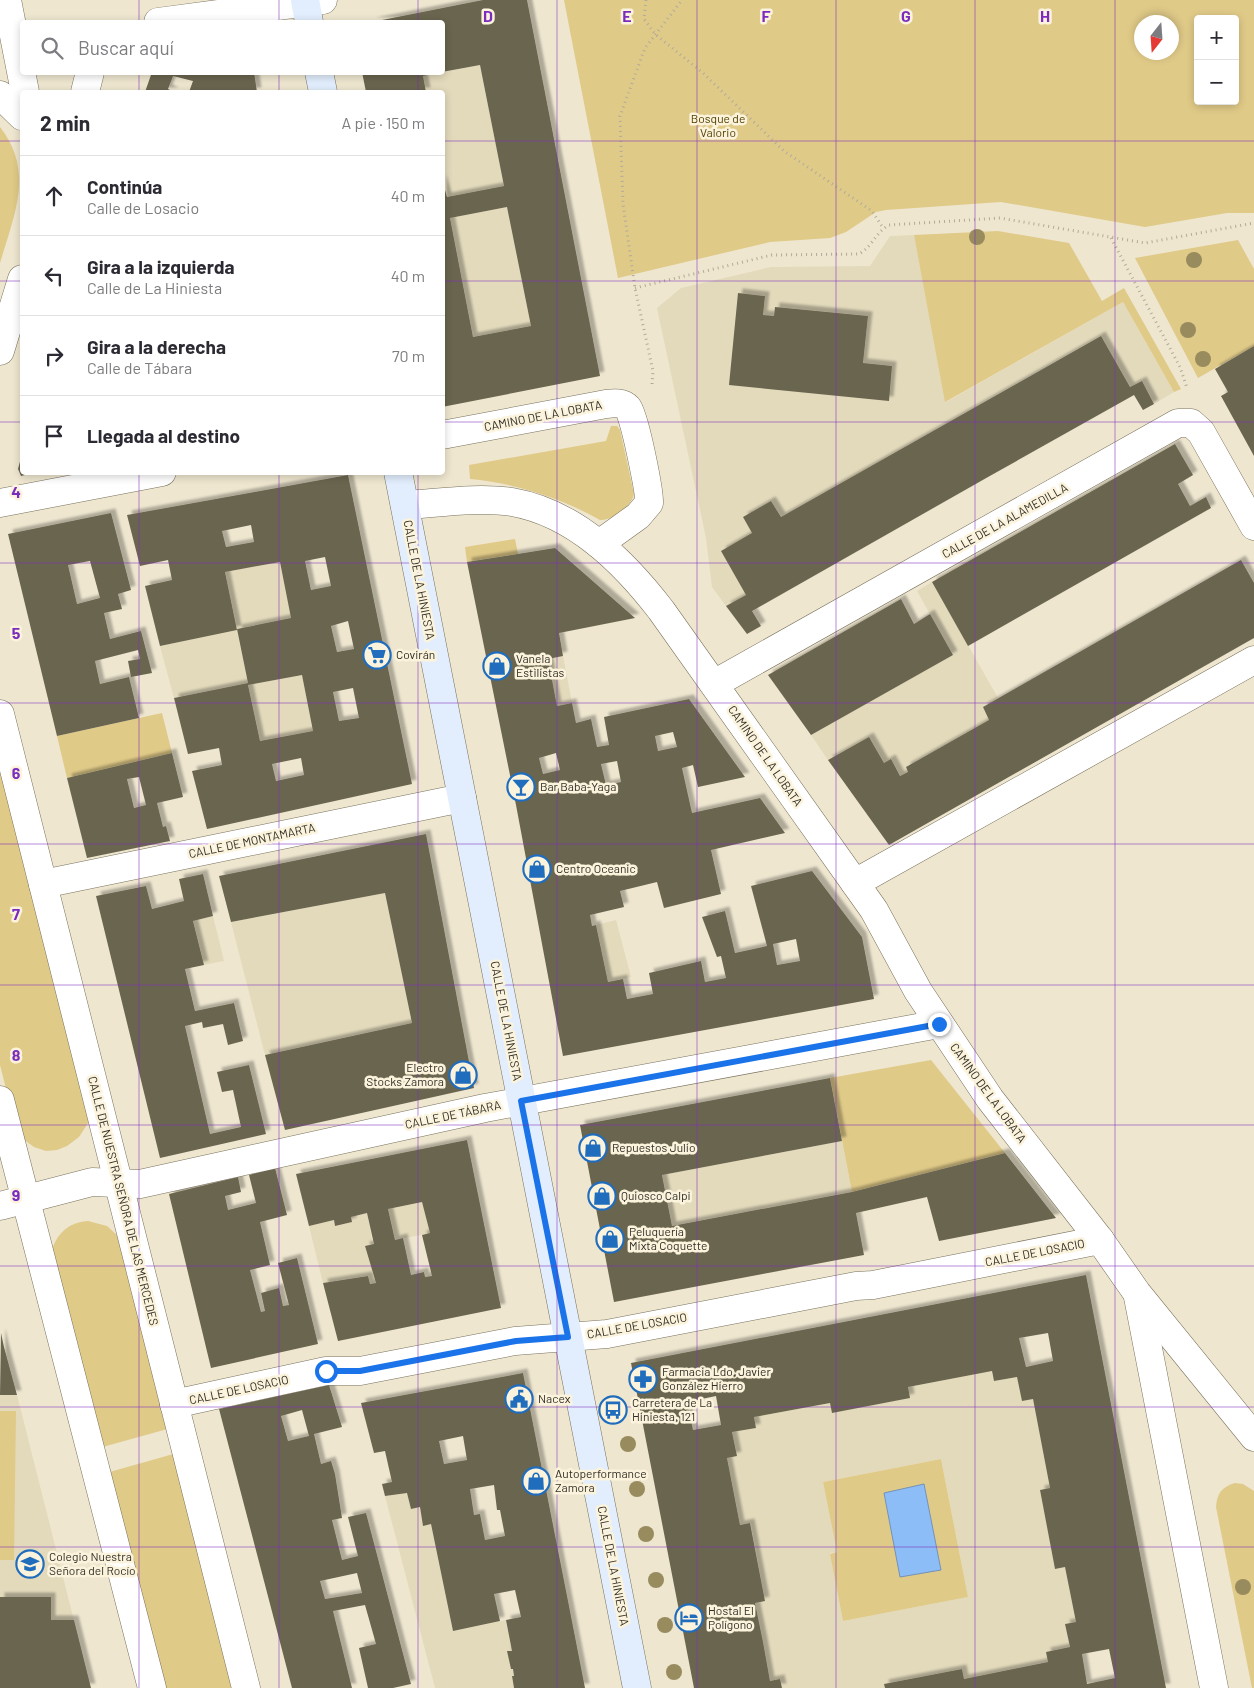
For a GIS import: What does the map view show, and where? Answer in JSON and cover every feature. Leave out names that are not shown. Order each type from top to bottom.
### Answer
[{"type":"street","points":[[7,0],[12,41],[20,72]]},
{"type":"street","points":[[177,20],[310,6]]},
{"type":"street","points":[[21,75],[24,90]]},
{"type":"street","points":[[86,90],[89,75]]},
{"type":"street","points":[[320,75],[323,90]]},
{"type":"street","points":[[0,96],[20,114]]},
{"type":"street","points":[[0,351],[20,286]]},
{"type":"street","name":"CAMINO DE LA LOBATA","points":[[445,434],[606,404],[624,405],[632,413]]},
{"type":"street","points":[[599,544],[638,516],[649,503],[632,413]]},
{"type":"street","name":"CALLE DE LA ALAMEDILLA","points":[[714,684],[1178,423],[1192,423],[1201,432],[1254,526]]},
{"type":"street","points":[[0,503],[146,475]]},
{"type":"street","name":"CALLE DE LA HINIESTA","points":[[399,475],[637,1688]]},
{"type":"street","name":"CAMINO DE LA LOBATA","points":[[405,505],[481,501],[513,503],[554,516],[599,544],[626,568],[650,596],[714,684],[855,883],[882,924],[908,974],[939,1024],[990,1099],[1100,1240],[1137,1293],[1254,1437]]},
{"type":"street","points":[[855,883],[1254,660]]},
{"type":"street","name":"CALLE DE NUESTRA SEÑORA DE LAS MERCEDES","points":[[0,714],[246,1688]]},
{"type":"street","name":"CALLE DE MONTAMARTA","points":[[43,884],[462,798]]},
{"type":"street","name":"CALLE DE TÁBARA","points":[[0,1206],[92,1182],[140,1184],[521,1101],[939,1024]]},
{"type":"street","points":[[0,1100],[152,1688]]},
{"type":"street","name":"CALLE DE LOSACIO","points":[[174,1404],[326,1371],[360,1371],[516,1341],[607,1334],[856,1286],[873,1285],[1100,1240]]},
{"type":"street","points":[[1137,1293],[1214,1688]]},
{"type":"path","points":[[646,0],[644,19],[656,34],[703,73],[784,150],[872,211],[883,228]]},
{"type":"path","points":[[632,413],[648,391],[653,378],[635,288],[623,204],[620,116],[645,48],[682,0]]},
{"type":"path","points":[[635,288],[772,255],[859,254],[867,249],[883,228],[889,225],[1000,218],[1145,243],[1254,223]]},
{"type":"path","points":[[1111,237],[1180,367],[1187,391]]},
{"type":"shaded area","points":[[480,65],[504,186],[447,197],[445,188],[445,90],[426,90],[423,76],[445,75],[445,72]]},
{"type":"shaded area","points":[[507,207],[531,326],[473,337],[450,218]]},
{"type":"shaded area","points":[[914,235],[946,402],[1123,302],[1174,392],[1154,404],[1142,381],[1130,387],[1100,336],[781,517],[771,501],[744,517],[752,533],[746,595],[726,606],[712,587],[706,538],[657,308],[681,288],[771,267],[870,266],[890,236]]},
{"type":"shaded area","points":[[280,562],[291,618],[237,629],[225,572]]},
{"type":"shaded area","points":[[932,582],[998,698],[983,707],[989,720],[906,767],[908,772],[900,776],[884,763],[869,737],[828,760],[811,735],[953,655],[917,591]]},
{"type":"shaded area","points":[[237,630],[248,683],[174,698],[160,646]]},
{"type":"shaded area","points":[[563,656],[572,703],[557,706],[548,659]]},
{"type":"shaded area","points":[[302,675],[313,731],[260,741],[248,685]]},
{"type":"shaded area","points":[[385,893],[412,1023],[265,1055],[231,922]]},
{"type":"shaded area","points":[[213,916],[224,961],[204,965],[193,921]]},
{"type":"shaded area","points":[[616,920],[631,977],[608,982],[596,925]]},
{"type":"shaded area","points":[[842,1141],[852,1192],[672,1226],[662,1175]]},
{"type":"shaded area","points":[[422,1202],[430,1233],[395,1240],[388,1209]]},
{"type":"shaded area","points":[[367,1213],[373,1244],[365,1247],[376,1283],[370,1284],[368,1276],[323,1283],[309,1226],[334,1220],[335,1226],[351,1222],[351,1217]]},
{"type":"shaded area","points":[[991,1371],[994,1381],[1017,1377],[1033,1399],[1050,1488],[1040,1490],[1055,1569],[1065,1567],[1076,1622],[1065,1624],[1070,1647],[1048,1662],[964,1679],[962,1669],[885,1684],[885,1688],[782,1688],[780,1679],[770,1681],[755,1603],[765,1601],[751,1523],[740,1525],[727,1458],[737,1456],[732,1432],[756,1428],[754,1417],[830,1403],[832,1413],[908,1387]],"holes":[[[941,1459],[968,1597],[843,1621],[830,1553],[837,1552],[823,1482]]]},
{"type":"shaded area","name":"Colegio Nuestra Señora del Rocío","points":[[0,1395],[17,1395],[91,1688],[0,1688]]},
{"type":"shaded area","points":[[407,1493],[411,1509],[420,1507],[423,1525],[431,1524],[453,1631],[506,1620],[512,1651],[508,1652],[511,1669],[513,1669],[514,1688],[435,1688],[385,1496]]},
{"type":"green space","name":"Bosque de Valorio","points":[[564,0],[1254,0],[1254,213],[1227,213],[1145,227],[1001,202],[886,210],[876,212],[846,232],[830,238],[770,242],[618,278]]},
{"type":"green space","points":[[0,127],[11,144],[17,160],[19,177],[15,211],[0,263]]},
{"type":"green space","points":[[998,231],[1069,243],[1102,301],[1124,288],[1181,389],[1174,392],[1123,302],[945,402],[914,235]]},
{"type":"green space","points":[[1238,240],[1254,269],[1254,346],[1198,378],[1135,258]]},
{"type":"green space","points":[[611,426],[617,426],[620,430],[634,494],[626,508],[605,520],[600,520],[554,498],[504,484],[470,479],[469,465],[606,441]]},
{"type":"green space","points":[[515,539],[518,554],[467,562],[465,547]]},
{"type":"green space","points":[[162,713],[172,753],[67,778],[57,736]]},
{"type":"green space","points":[[0,751],[90,1114],[88,1123],[79,1137],[67,1146],[57,1150],[46,1151],[34,1147],[23,1139],[15,1124],[0,1065]]},
{"type":"green space","points":[[931,1060],[1005,1153],[852,1192],[830,1078]]},
{"type":"green space","points":[[88,1221],[107,1226],[119,1237],[171,1428],[99,1448],[52,1249],[65,1229],[76,1223]]},
{"type":"green space","points":[[0,1411],[16,1411],[14,1560],[0,1560]]},
{"type":"green space","points":[[177,1453],[237,1688],[162,1688],[106,1473]]},
{"type":"green space","points":[[941,1459],[968,1597],[843,1621],[830,1554],[837,1552],[823,1482]]},
{"type":"green space","points":[[1235,1483],[1243,1484],[1254,1491],[1254,1688],[1252,1688],[1216,1507],[1221,1491]]},
{"type":"water","points":[[924,1484],[941,1570],[900,1577],[884,1493]]},
{"type":"building","points":[[483,0],[527,0],[600,376],[445,406],[445,190],[447,197],[504,186],[480,65],[445,71],[445,20],[382,20]],"holes":[[[507,207],[531,326],[473,337],[450,218]]]},
{"type":"building","points":[[151,75],[254,75],[257,90],[190,90],[193,81],[173,76],[168,89],[170,90],[146,90]]},
{"type":"building","points":[[363,75],[428,75],[423,76],[426,90],[366,90]]},
{"type":"building","points":[[738,293],[765,296],[763,315],[774,316],[775,307],[868,316],[863,363],[892,366],[889,401],[729,385]]},
{"type":"building","points":[[1101,336],[1130,387],[1142,381],[1154,404],[1143,410],[1134,395],[988,477],[752,611],[761,626],[747,634],[726,606],[746,595],[721,551],[752,533],[743,517],[771,501],[781,517]]},
{"type":"building","points":[[1254,346],[1254,456],[1221,396],[1228,392],[1215,369]]},
{"type":"building","points":[[1175,444],[1193,475],[1178,484],[1190,506],[1206,497],[1211,508],[968,646],[932,582]]},
{"type":"building","points":[[348,475],[412,784],[207,829],[192,771],[222,765],[219,748],[188,754],[174,698],[248,683],[237,629],[291,618],[280,562],[225,572],[237,630],[160,646],[145,586],[172,580],[168,560],[140,566],[127,515]],"holes":[[[251,525],[254,542],[226,547],[222,531]],[[325,557],[331,586],[311,590],[305,561]],[[348,621],[354,649],[337,652],[331,626]],[[302,675],[313,731],[260,741],[248,685]],[[353,688],[359,718],[339,721],[333,692]],[[301,758],[304,775],[276,781],[272,764]]]},
{"type":"building","points":[[111,513],[131,590],[118,594],[122,609],[104,613],[110,639],[141,631],[152,673],[131,677],[128,661],[140,659],[138,650],[95,661],[100,684],[129,677],[139,718],[57,736],[8,534]],"holes":[[[90,561],[100,598],[77,604],[68,565]]]},
{"type":"building","points":[[555,548],[635,618],[559,633],[563,656],[548,659],[557,706],[572,703],[576,723],[591,719],[597,747],[609,745],[604,717],[689,699],[745,777],[698,787],[693,765],[682,768],[692,813],[760,798],[785,833],[711,850],[721,894],[664,908],[657,882],[620,891],[624,907],[590,915],[592,926],[596,925],[608,982],[623,979],[627,999],[653,994],[649,973],[701,961],[705,982],[726,978],[721,956],[717,957],[702,917],[725,911],[735,953],[767,946],[751,886],[812,871],[862,937],[874,999],[563,1056],[516,805],[467,562]],"holes":[[[673,732],[677,747],[658,751],[655,736]],[[556,753],[560,770],[543,774],[539,758]],[[617,761],[621,782],[606,785],[601,764]],[[796,939],[800,961],[777,965],[773,944]]]},
{"type":"building","points":[[1241,560],[1254,583],[1254,638],[889,845],[828,760],[869,737],[884,763],[891,759],[900,776],[908,772],[906,767],[989,720],[983,707]]},
{"type":"building","points":[[901,599],[914,624],[930,614],[953,655],[811,735],[768,675]]},
{"type":"building","points":[[172,753],[183,797],[157,803],[163,827],[166,826],[170,841],[87,858],[67,778]],"holes":[[[139,777],[146,805],[134,808],[127,779]]]},
{"type":"building","points":[[426,834],[474,1088],[285,1130],[265,1055],[412,1023],[385,893],[231,922],[219,876]]},
{"type":"building","points":[[203,874],[213,916],[193,921],[204,965],[185,969],[195,1011],[234,1003],[243,1041],[228,1045],[223,1024],[203,1028],[202,1022],[185,1026],[210,1134],[241,1127],[233,1090],[222,1092],[217,1072],[249,1065],[266,1134],[160,1158],[96,896],[146,886],[152,909],[184,901],[179,879]]},
{"type":"building","points":[[830,1078],[842,1141],[662,1175],[672,1226],[852,1192],[1005,1153],[1056,1218],[939,1241],[927,1197],[856,1213],[864,1255],[614,1302],[580,1125]]},
{"type":"building","points":[[467,1140],[501,1308],[338,1341],[323,1283],[368,1276],[370,1284],[376,1283],[365,1246],[374,1244],[367,1213],[351,1217],[352,1222],[335,1226],[334,1220],[309,1226],[296,1174]],"holes":[[[422,1202],[430,1233],[422,1235],[432,1276],[425,1277],[424,1272],[411,1275],[403,1238],[395,1240],[388,1209]]]},
{"type":"building","points":[[275,1168],[287,1215],[260,1222],[270,1265],[250,1270],[261,1312],[265,1311],[261,1293],[279,1288],[283,1306],[289,1305],[278,1263],[297,1258],[318,1344],[211,1368],[169,1194],[238,1177],[241,1192],[225,1196],[228,1210],[256,1203],[249,1175]]},
{"type":"building","points":[[1086,1275],[1166,1688],[885,1688],[884,1684],[962,1669],[964,1679],[1048,1662],[1046,1652],[1070,1647],[1065,1624],[1076,1622],[1065,1567],[1055,1569],[1040,1490],[1050,1488],[1033,1399],[1022,1401],[1017,1377],[994,1381],[992,1371],[908,1387],[910,1398],[832,1413],[830,1403],[754,1417],[756,1428],[732,1432],[737,1456],[727,1458],[740,1525],[750,1523],[765,1601],[755,1603],[770,1681],[780,1679],[782,1688],[694,1688],[631,1363]],"holes":[[[1048,1333],[1053,1361],[1026,1367],[1019,1338]],[[716,1396],[721,1425],[693,1430],[687,1402]],[[1109,1649],[1115,1678],[1087,1684],[1082,1654]]]},
{"type":"building","points":[[1,1333],[4,1347],[17,1395],[0,1395]]},
{"type":"building","points":[[523,1373],[585,1688],[514,1688],[513,1669],[511,1669],[507,1651],[512,1651],[506,1620],[521,1617],[515,1590],[494,1594],[500,1621],[453,1631],[431,1524],[423,1526],[420,1507],[411,1509],[407,1493],[385,1496],[382,1484],[392,1482],[385,1451],[374,1453],[361,1403]],"holes":[[[463,1436],[467,1460],[444,1464],[439,1441]],[[494,1485],[497,1510],[500,1510],[505,1536],[485,1540],[480,1514],[474,1515],[470,1489]]]},
{"type":"building","points":[[329,1385],[342,1427],[314,1434],[321,1464],[331,1461],[335,1474],[342,1518],[332,1520],[342,1560],[358,1556],[348,1517],[366,1513],[411,1684],[393,1688],[368,1688],[359,1648],[376,1644],[365,1605],[333,1611],[352,1688],[292,1688],[219,1409]],"holes":[[[302,1410],[309,1436],[288,1441],[281,1416]],[[357,1573],[362,1593],[325,1599],[320,1581]]]},
{"type":"building","points":[[0,1597],[51,1597],[51,1620],[74,1620],[91,1688],[0,1688]]},
{"type":"place","name":"Covirán","points":[[377,655]]},
{"type":"place","name":"Vanela Estilistas","points":[[497,666]]},
{"type":"place","name":"Bar Baba-Yaga","points":[[521,787]]},
{"type":"place","name":"Centro Oceanic","points":[[537,869]]},
{"type":"place","name":"Electro Stocks Zamora","points":[[463,1075]]},
{"type":"place","name":"Repuestos Julio","points":[[593,1148]]},
{"type":"place","name":"Quiosco Calpi","points":[[602,1196]]},
{"type":"place","name":"Peluquería Mixta Coquette","points":[[610,1239]]},
{"type":"place","name":"Farmacia Ldo. Javier González Hierro","points":[[643,1379]]},
{"type":"place","name":"Nacex","points":[[519,1399]]},
{"type":"place","name":"Carretera de La Hiniesta, 121","points":[[613,1410]]},
{"type":"place","name":"Autoperformance Zamora","points":[[536,1481]]},
{"type":"place","name":"Colegio Nuestra Señora del Rocío","points":[[30,1564]]},
{"type":"place","name":"Hostal El Polígono","points":[[689,1618]]},
{"type":"route","points":[[326,1371],[353,1372],[516,1341],[568,1337],[521,1101],[939,1024]]}]
